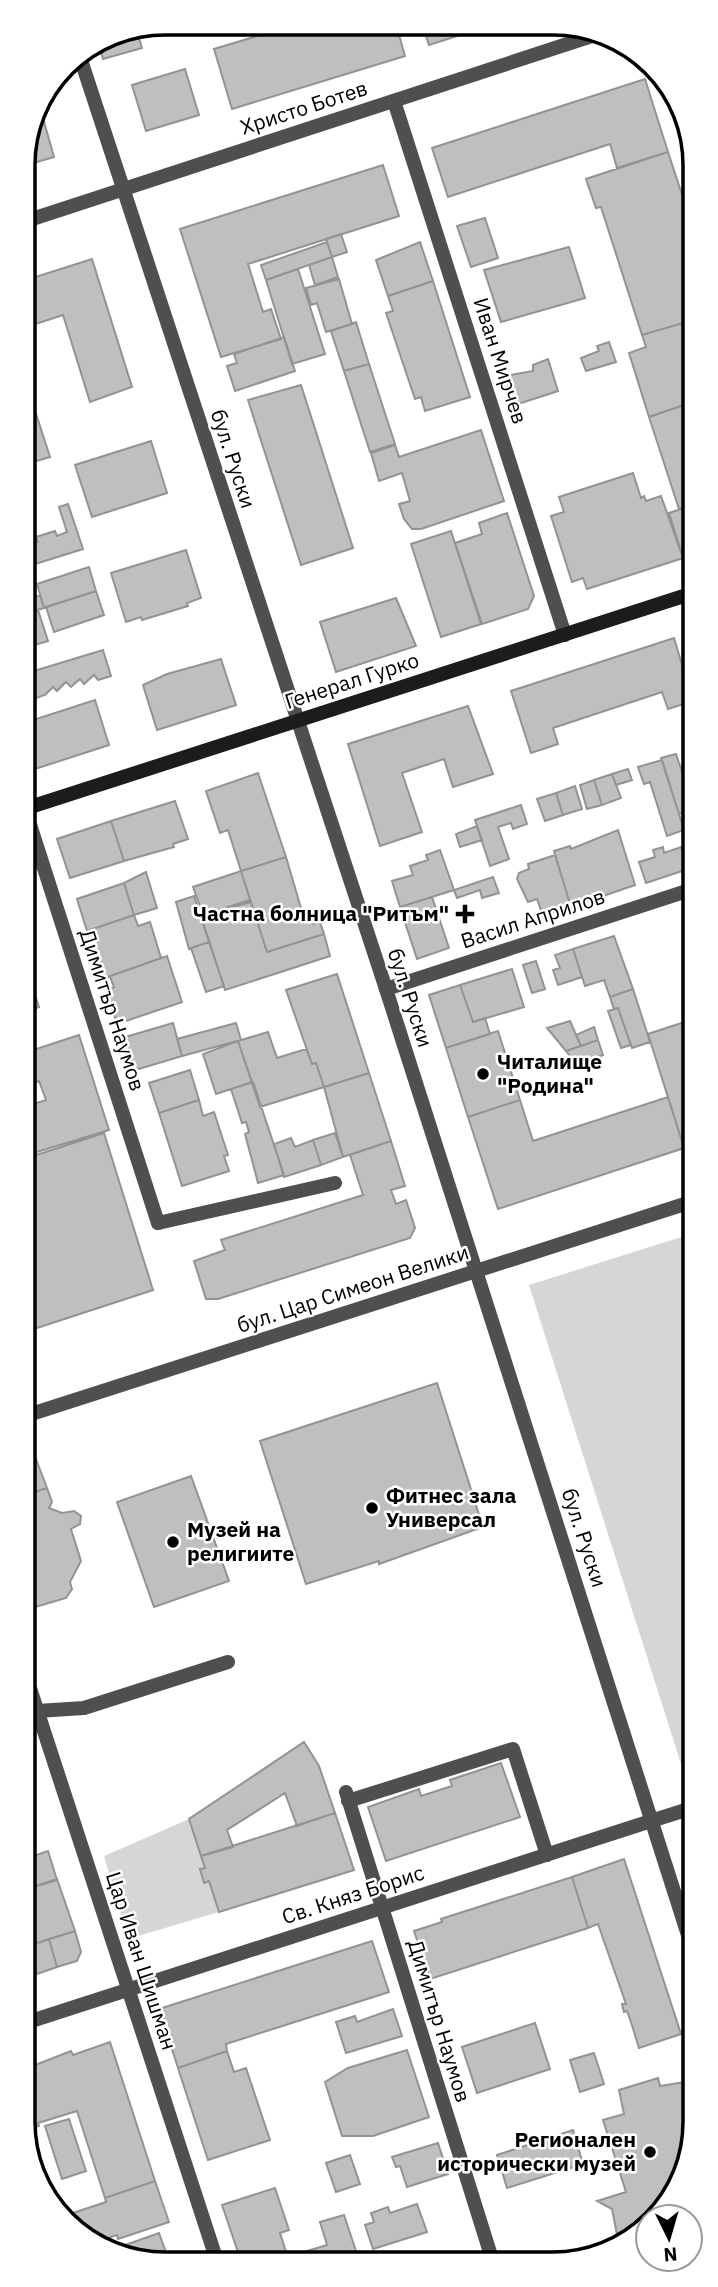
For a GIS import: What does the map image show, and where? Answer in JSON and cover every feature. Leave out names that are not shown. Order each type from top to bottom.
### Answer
[{"type":"main road","name":"Генерал Гурко","points":[[35,805],[683,596]]},
{"type":"street","name":"Христо Ботев","points":[[35,218],[584,39]]},
{"type":"street","name":"бул. Руски","points":[[82,65],[386,989],[683,1920]]},
{"type":"street","name":"Иван Мирчев","points":[[394,100],[565,635]]},
{"type":"street","name":"Димитър Наумов","points":[[35,843],[158,1223],[335,1184]]},
{"type":"street","name":"Васил Априлов","points":[[386,989],[683,893]]},
{"type":"street","name":"бул. Цар Симеон Велики","points":[[35,1412],[683,1205]]},
{"type":"street","points":[[35,1713],[83,1708],[228,1662]]},
{"type":"street","name":"Цар Иван Шишман","points":[[35,1724],[128,1990],[214,2252]]},
{"type":"street","name":"Димитър Наумов","points":[[490,2252],[347,1797],[513,1749],[547,1854]]},
{"type":"street","name":"Св. Княз Борис","points":[[35,2020],[683,1811]]},
{"type":"shaded area","points":[[683,1236],[683,1770],[529,1285]]},
{"type":"shaded area","points":[[189,1819],[205,1868],[205,1883],[209,1881],[219,1912],[128,1939],[104,1856]]},
{"type":"building","points":[[260,35],[399,35],[405,56],[232,109],[214,49]]},
{"type":"building","points":[[426,35],[460,35],[429,45]]},
{"type":"building","points":[[139,37],[142,48],[103,59],[101,52]]},
{"type":"building","points":[[185,69],[199,115],[146,131],[132,85]]},
{"type":"building","points":[[645,79],[668,152],[617,168],[610,144],[448,197],[432,148]]},
{"type":"building","points":[[43,119],[54,157],[35,163],[37,139]]},
{"type":"building","points":[[668,152],[683,198],[683,323],[642,335],[601,207],[596,208],[586,179]]},
{"type":"building","points":[[383,165],[399,216],[248,264],[263,312],[271,309],[281,339],[221,357],[180,229]]},
{"type":"building","points":[[485,218],[498,258],[471,267],[457,226]]},
{"type":"building","points":[[341,234],[347,252],[332,257],[326,239]]},
{"type":"building","points":[[327,242],[332,257],[266,280],[261,265]]},
{"type":"building","points":[[420,242],[433,281],[388,296],[376,260]]},
{"type":"building","points":[[569,247],[585,298],[501,322],[484,270]]},
{"type":"building","points":[[332,257],[338,277],[315,285],[309,265]]},
{"type":"building","points":[[92,259],[132,387],[90,402],[63,315],[35,324],[35,277]]},
{"type":"building","points":[[298,269],[325,354],[292,364],[266,280]]},
{"type":"building","points":[[339,279],[352,324],[326,332],[317,303],[311,305],[306,288]]},
{"type":"building","points":[[433,281],[470,397],[425,411],[421,397],[415,399],[386,313],[393,311],[388,296]]},
{"type":"building","points":[[356,322],[369,364],[344,371],[331,331]]},
{"type":"building","points":[[683,323],[683,405],[649,417],[629,353],[646,347],[642,335]]},
{"type":"building","points":[[284,337],[295,371],[235,391],[227,366],[237,363],[234,354]]},
{"type":"building","points":[[609,342],[616,362],[586,371],[581,358],[599,351],[597,346]]},
{"type":"building","points":[[548,359],[558,391],[515,405],[505,376],[533,371],[533,365]]},
{"type":"building","points":[[369,364],[395,444],[370,452],[344,371]]},
{"type":"building","points":[[301,385],[353,548],[301,565],[248,400]]},
{"type":"building","points":[[683,405],[683,508],[679,509],[649,417]]},
{"type":"building","points":[[35,410],[50,457],[35,461]]},
{"type":"building","points":[[481,430],[504,501],[421,529],[412,529],[404,519],[399,504],[410,501],[402,473],[379,481],[371,453],[395,445],[399,457]]},
{"type":"building","points":[[151,441],[167,493],[92,517],[75,465]]},
{"type":"building","points":[[633,473],[641,498],[644,496],[646,501],[661,496],[683,558],[587,589],[583,578],[572,582],[551,516],[564,512],[559,497]]},
{"type":"building","points":[[68,504],[83,549],[35,564],[35,543],[38,542],[36,537],[55,531],[57,536],[67,532],[59,507]]},
{"type":"building","points":[[683,508],[683,558],[669,513]]},
{"type":"building","points":[[507,513],[534,596],[528,609],[482,624],[455,543],[482,534],[479,523]]},
{"type":"building","points":[[451,531],[481,624],[441,637],[411,544]]},
{"type":"building","points":[[186,550],[201,598],[187,603],[188,606],[126,622],[111,573]]},
{"type":"building","points":[[89,567],[96,591],[44,608],[37,584]]},
{"type":"building","points":[[96,591],[104,615],[54,632],[46,607]]},
{"type":"building","points":[[35,593],[36,596],[40,595],[44,608],[35,611]]},
{"type":"building","points":[[396,598],[416,646],[336,672],[320,622]]},
{"type":"building","points":[[38,610],[48,641],[35,645],[35,611]]},
{"type":"building","points":[[674,638],[683,668],[683,704],[668,709],[662,692],[553,728],[558,744],[531,753],[511,691]]},
{"type":"building","points":[[103,650],[111,676],[98,680],[94,675],[84,684],[80,679],[71,687],[66,682],[57,691],[53,687],[45,695],[35,698],[35,671]]},
{"type":"building","points":[[221,659],[236,705],[157,730],[143,685],[167,674]]},
{"type":"building","points":[[95,700],[109,745],[35,769],[35,719]]},
{"type":"building","points":[[468,706],[493,774],[453,787],[444,759],[402,773],[422,832],[380,846],[348,744]]},
{"type":"building","points":[[676,754],[683,775],[683,813],[679,814],[661,758]]},
{"type":"building","points":[[662,760],[683,830],[667,836],[650,782],[644,784],[638,767]]},
{"type":"building","points":[[628,769],[632,780],[616,785],[612,774]]},
{"type":"building","points":[[258,773],[286,857],[241,871],[228,830],[220,833],[206,791]]},
{"type":"building","points":[[612,774],[621,798],[602,805],[594,780]]},
{"type":"building","points":[[594,780],[602,805],[587,809],[580,785]]},
{"type":"building","points":[[575,786],[582,809],[563,815],[556,793]]},
{"type":"building","points":[[556,793],[563,815],[545,821],[537,799]]},
{"type":"building","points":[[175,801],[188,839],[173,844],[174,847],[124,861],[111,821]]},
{"type":"building","points":[[521,805],[527,824],[513,829],[511,823],[498,827],[509,859],[490,866],[475,820]]},
{"type":"building","points":[[111,821],[124,861],[70,878],[57,839]]},
{"type":"building","points":[[477,826],[482,840],[460,847],[456,834]]},
{"type":"building","points":[[618,830],[635,885],[571,907],[554,851],[570,846],[571,849]]},
{"type":"building","points":[[663,847],[664,853],[681,847],[683,871],[646,883],[639,862],[655,857],[653,850]]},
{"type":"building","points":[[440,850],[454,890],[400,907],[392,881],[413,875],[410,866],[428,860],[426,855]]},
{"type":"building","points":[[555,855],[571,907],[543,916],[537,899],[528,902],[517,879],[519,873],[529,869],[528,864]]},
{"type":"building","points":[[286,857],[303,915],[309,913],[313,924],[320,922],[324,934],[267,952],[241,871]]},
{"type":"building","points":[[241,871],[250,900],[203,915],[193,887]]},
{"type":"building","points":[[146,872],[157,908],[134,915],[124,883]]},
{"type":"building","points":[[493,877],[499,893],[482,898],[480,890],[457,898],[454,890]]},
{"type":"building","points":[[124,883],[134,915],[87,931],[77,899]]},
{"type":"building","points":[[194,896],[209,942],[189,949],[176,902]]},
{"type":"building","points":[[432,897],[449,948],[417,959],[400,907]]},
{"type":"building","points":[[251,902],[267,952],[324,934],[330,956],[225,990],[201,916]]},
{"type":"building","points":[[134,915],[138,926],[150,922],[161,958],[102,979],[87,931]]},
{"type":"building","points":[[614,936],[633,989],[610,997],[604,980],[585,986],[573,949]]},
{"type":"building","points":[[209,942],[224,986],[206,992],[191,948]]},
{"type":"building","points":[[573,949],[582,977],[558,985],[553,970],[560,968],[555,955]]},
{"type":"building","points":[[167,956],[182,1002],[117,1024],[106,989],[114,987],[110,977],[102,979]]},
{"type":"building","points":[[536,961],[545,989],[532,993],[523,965]]},
{"type":"building","points":[[512,969],[524,1007],[473,1022],[460,985]]},
{"type":"building","points":[[337,974],[369,1073],[324,1087],[316,1063],[312,1064],[286,990]]},
{"type":"building","points":[[460,985],[473,1022],[485,1018],[490,1034],[446,1048],[429,995]]},
{"type":"building","points":[[633,989],[650,1042],[632,1048],[618,1008],[614,1009],[610,997]]},
{"type":"building","points":[[618,1008],[631,1045],[621,1048],[608,1011]]},
{"type":"building","points":[[570,1021],[581,1046],[566,1051],[547,1028]]},
{"type":"building","points":[[173,1023],[182,1056],[132,1071],[122,1038]]},
{"type":"building","points":[[236,1023],[241,1040],[182,1056],[177,1039]]},
{"type":"building","points":[[683,1023],[683,1145],[648,1034]]},
{"type":"building","points":[[594,1027],[598,1040],[581,1046],[576,1035]]},
{"type":"building","name":"Читалище \"Родина\"","points":[[498,1031],[520,1100],[468,1117],[446,1048]]},
{"type":"building","points":[[268,1032],[277,1058],[306,1049],[312,1064],[316,1063],[324,1087],[260,1107],[238,1041]]},
{"type":"building","points":[[79,1035],[109,1130],[35,1153],[35,1104],[46,1100],[39,1081],[35,1082],[35,1049]]},
{"type":"building","points":[[598,1040],[603,1055],[576,1064],[566,1051]]},
{"type":"building","points":[[238,1041],[252,1082],[216,1094],[203,1054]]},
{"type":"building","points":[[190,1070],[199,1100],[159,1113],[149,1083]]},
{"type":"building","points":[[369,1073],[391,1141],[343,1157],[324,1087]]},
{"type":"building","points":[[253,1082],[284,1175],[258,1183],[245,1134],[249,1132],[246,1122],[242,1123],[231,1089]]},
{"type":"building","points":[[668,1097],[683,1148],[498,1209],[468,1117],[520,1100],[533,1141]]},
{"type":"building","points":[[199,1100],[203,1116],[214,1112],[228,1155],[224,1156],[229,1171],[182,1186],[159,1113]]},
{"type":"building","points":[[104,1133],[153,1290],[35,1329],[35,1155]]},
{"type":"building","points":[[335,1133],[343,1157],[321,1165],[313,1140]]},
{"type":"building","points":[[291,1138],[295,1147],[313,1140],[321,1165],[284,1177],[274,1144]]},
{"type":"building","points":[[391,1141],[405,1186],[391,1190],[396,1204],[406,1200],[415,1228],[410,1238],[218,1299],[206,1299],[194,1261],[225,1250],[221,1240],[363,1195],[350,1155]]},
{"type":"building","points":[[437,1383],[483,1527],[379,1564],[379,1561],[306,1584],[260,1441]]},
{"type":"building","points":[[35,1460],[47,1488],[35,1492]]},
{"type":"building","name":"Музей на религиите","points":[[191,1476],[229,1581],[154,1607],[117,1502]]},
{"type":"building","points":[[47,1488],[52,1502],[49,1508],[62,1513],[74,1511],[81,1516],[80,1524],[71,1529],[81,1561],[70,1582],[72,1589],[66,1598],[35,1607],[35,1492]]},
{"type":"building","points":[[304,1742],[319,1766],[335,1813],[297,1826],[285,1793],[227,1830],[233,1847],[201,1856],[189,1819]]},
{"type":"building","points":[[501,1763],[520,1817],[386,1861],[368,1807],[419,1789],[421,1796],[452,1786],[450,1780]]},
{"type":"building","points":[[335,1813],[354,1870],[219,1912],[209,1881],[204,1883],[200,1869],[205,1868],[201,1856]]},
{"type":"building","points":[[48,1851],[57,1880],[35,1887],[35,1856]]},
{"type":"building","points":[[624,1859],[681,2034],[639,2048],[627,2011],[624,2012],[622,2004],[626,2004],[598,1924],[588,1928],[572,1877]]},
{"type":"building","points":[[572,1877],[588,1928],[430,1979],[414,1931],[442,1922],[441,1919]]},
{"type":"building","points":[[57,1879],[75,1931],[35,1944],[35,1886]]},
{"type":"building","points":[[75,1931],[81,1952],[77,1961],[57,1967],[49,1939]]},
{"type":"building","points":[[49,1939],[57,1967],[35,1975],[35,1944]]},
{"type":"building","points":[[372,1941],[389,1992],[226,2044],[227,2051],[178,2068],[159,2009]]},
{"type":"building","points":[[393,2009],[402,2036],[346,2053],[336,2022],[355,2016],[357,2022]]},
{"type":"building","points":[[535,2023],[550,2069],[477,2093],[462,2047]]},
{"type":"building","points":[[110,2042],[155,2181],[105,2198],[77,2111],[38,2123],[39,2126],[35,2127],[35,2065],[71,2051],[73,2055]]},
{"type":"building","points":[[407,2050],[429,2117],[373,2136],[342,2136],[325,2082],[348,2068]]},
{"type":"building","points":[[227,2051],[234,2072],[246,2068],[270,2140],[208,2160],[178,2068]]},
{"type":"building","points":[[594,2053],[604,2084],[580,2092],[570,2060]]},
{"type":"building","name":"Регионален исторически музей","points":[[658,2078],[660,2086],[683,2082],[683,2131],[673,2172],[655,2203],[634,2203],[634,2223],[617,2235],[612,2209],[597,2201],[626,2192],[603,2120],[624,2114],[619,2090]]},
{"type":"building","points":[[69,2119],[86,2171],[62,2179],[45,2126]]},
{"type":"building","points":[[573,2130],[583,2164],[507,2188],[497,2155]]},
{"type":"building","points":[[438,2143],[448,2174],[407,2187],[400,2166],[396,2167],[392,2157]]},
{"type":"building","points":[[350,2155],[360,2184],[336,2192],[326,2163]]},
{"type":"building","points":[[155,2181],[169,2222],[118,2239],[117,2235],[106,2239],[72,2213],[106,2202],[105,2198]]},
{"type":"building","points":[[275,2188],[289,2230],[280,2233],[286,2252],[238,2252],[222,2205]]},
{"type":"building","points":[[417,2204],[427,2232],[373,2249],[365,2225],[374,2222],[371,2213],[388,2207],[390,2213]]},
{"type":"building","points":[[344,2215],[356,2252],[304,2252],[327,2245],[320,2222]]},
{"type":"building","points":[[159,2233],[166,2252],[139,2250],[124,2245]]},
{"type":"place","name":"Частна болница \"Ритъм\"","points":[[465,914]]},
{"type":"place","name":"Читалище \"Родина\"","points":[[483,1074]]},
{"type":"place","name":"Фитнес зала Универсал","points":[[372,1508]]},
{"type":"place","name":"Музей на религиите","points":[[173,1542]]},
{"type":"place","name":"Регионален исторически музей","points":[[650,2152]]}]
